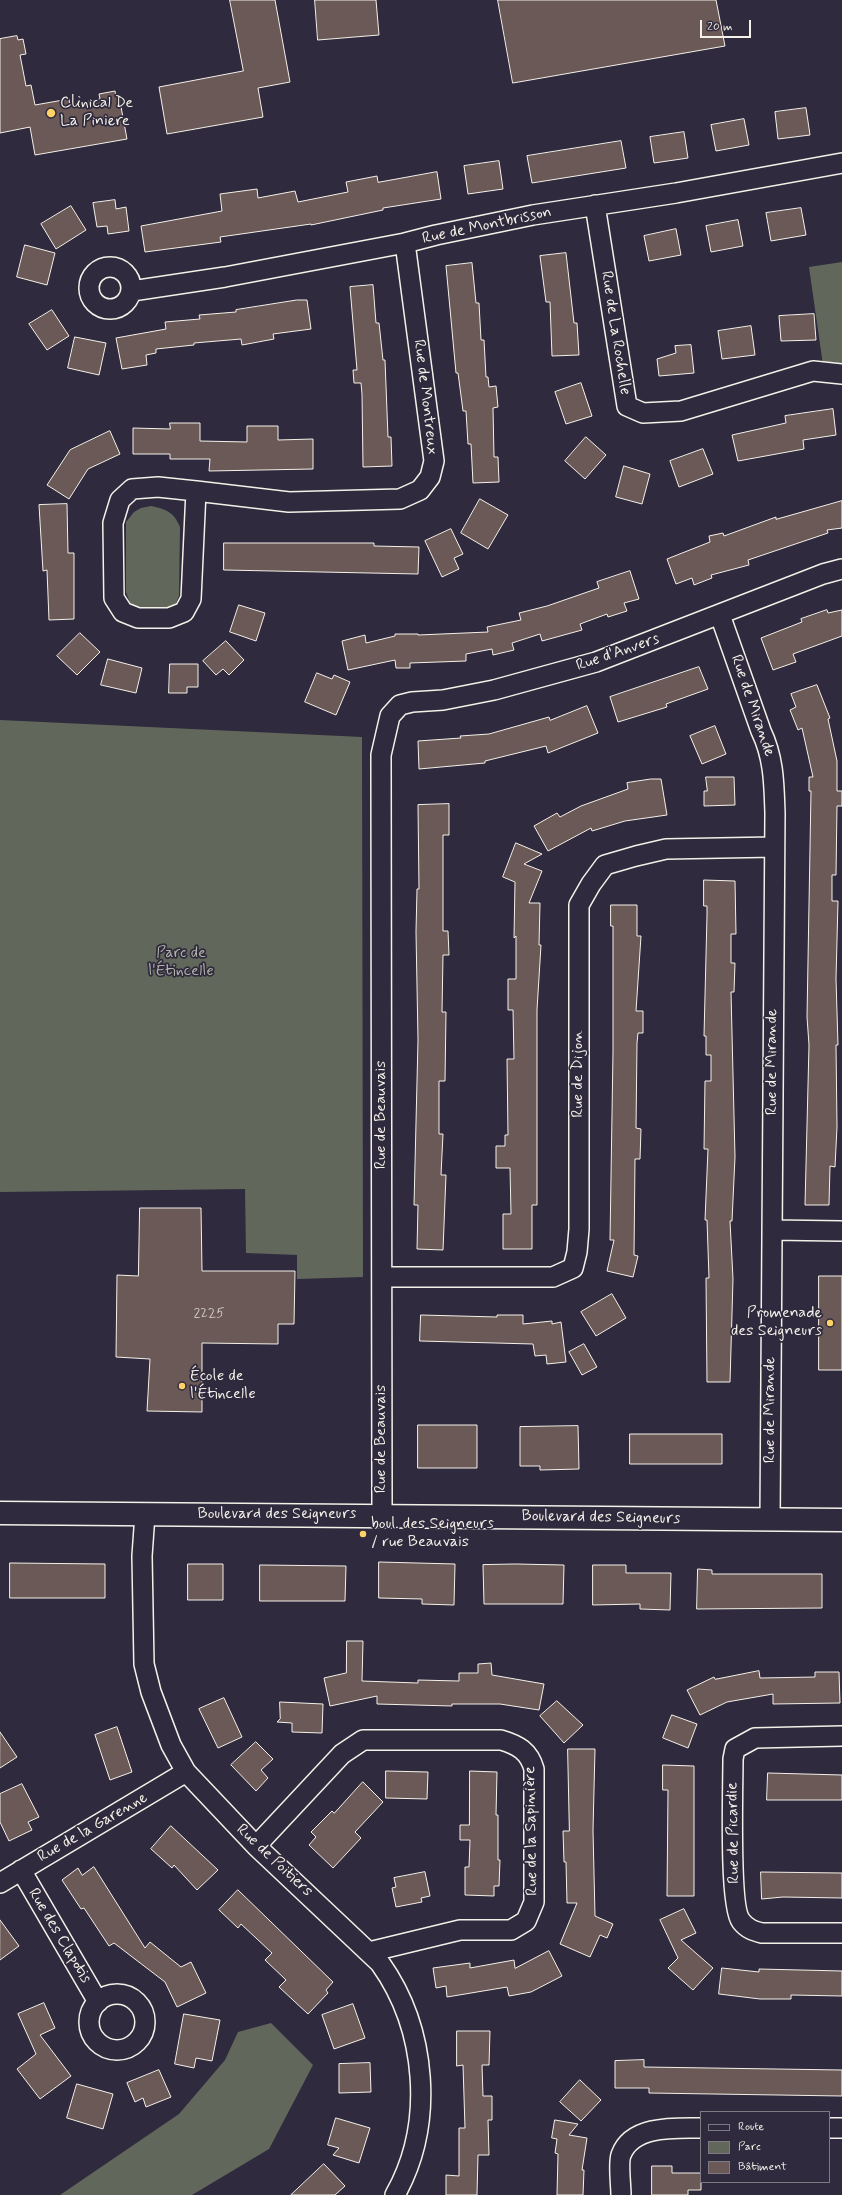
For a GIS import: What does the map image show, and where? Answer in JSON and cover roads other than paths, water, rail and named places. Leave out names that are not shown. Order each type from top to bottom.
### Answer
[{"type":"street","name":"Rue de Montbrisson","points":[[132,291],[225,277],[405,244],[436,235],[533,215],[595,206],[842,163]]},
{"type":"street","name":"Rue de La Rochelle","points":[[595,206],[627,406],[643,413],[681,411],[813,371],[842,374]]},
{"type":"street","name":"Rue de Montreux","points":[[196,491],[191,599],[184,612],[169,618],[138,618],[123,612],[114,598],[113,523],[120,500],[132,489],[158,487],[196,491],[290,502],[400,499],[420,490],[430,477],[434,461],[405,244]]},
{"type":"street","name":"Rue d'Anvers","points":[[390,716],[400,705],[412,702],[443,700],[494,690],[596,662],[823,574],[842,569]]},
{"type":"street","name":"Rue de Mirande","points":[[720,615],[761,731],[770,749],[774,790],[770,1519]]},
{"type":"street","name":"Rue de Beauvais","points":[[382,1516],[381,754],[390,716]]},
{"type":"street","name":"Rue de Dijon","points":[[382,1277],[553,1276],[573,1268],[577,1252],[579,1229],[579,905],[591,884],[605,865],[613,862],[666,849],[774,846]]},
{"type":"street","points":[[772,1230],[842,1231]]},
{"type":"street","name":"Boulevard des Seigneurs","points":[[0,1513],[842,1520]]},
{"type":"street","name":"Rue de Poitiers","points":[[145,1514],[142,1556],[144,1664],[151,1692],[171,1745],[186,1772],[256,1846],[369,1952],[389,1976],[404,2005],[411,2024],[418,2062],[421,2111],[417,2140],[409,2165],[396,2195]]},
{"type":"street","name":"Rue de Picardie","points":[[842,1736],[755,1738],[735,1749],[733,1759],[734,1896],[741,1921],[752,1931],[762,1933],[842,1933]]},
{"type":"street","name":"Rue de la Sapinière","points":[[256,1846],[342,1754],[364,1740],[501,1740],[513,1744],[531,1757],[534,1769],[534,1902],[526,1921],[511,1930],[460,1930],[369,1952]]},
{"type":"street","name":"Rue de la Garenne","points":[[0,1883],[186,1772]]},
{"type":"street","name":"Rue des Clapotis","points":[[20,1870],[98,2002]]},
{"type":"street","points":[[621,2195],[621,2156],[628,2142],[638,2134],[674,2128],[700,2128]]},
{"type":"street","points":[[830,2128],[842,2128]]},
{"type":"place","name":"Clinical De La Piniere","points":[[51,113]]},
{"type":"place","name":"Promenade des Seigneurs","points":[[830,1323]]},
{"type":"place","name":"École de l'Étincelle","points":[[182,1386]]},
{"type":"place","name":"boul. des Seigneurs / rue Beauvais","points":[[363,1534]]},
{"type":"park label","name":"Parc de l'Étincelle","points":[[181,963]]}]
